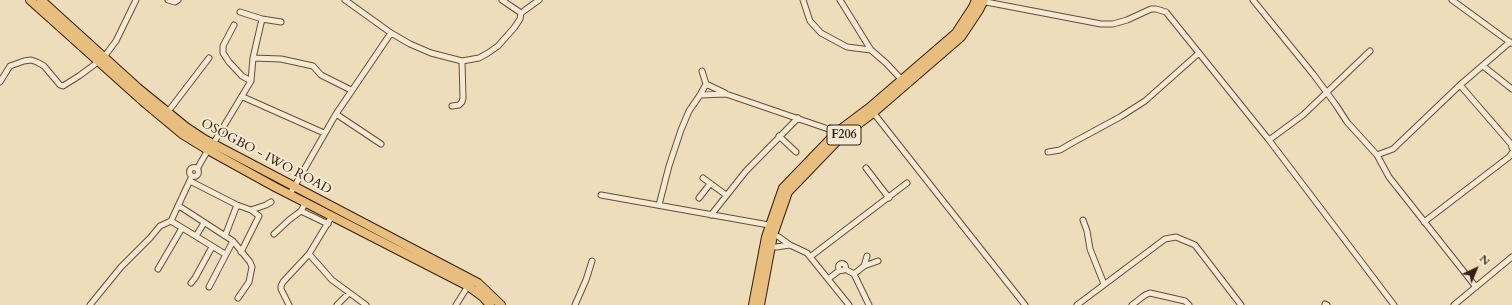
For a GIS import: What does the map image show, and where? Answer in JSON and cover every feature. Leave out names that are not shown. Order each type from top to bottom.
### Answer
[{"type":"main road","name":"OSOGBO - IWO ROAD","points":[[30,0],[101,60],[182,134],[478,283],[501,305]]},
{"type":"main road","name":"OSOGBO - IWO ROAD","points":[[41,0],[101,60]]},
{"type":"main road","name":"F206","points":[[760,305],[770,234],[788,192],[841,137],[902,80],[956,33],[973,7],[980,0]]},
{"type":"main road","name":"F206","points":[[770,234],[769,225],[783,188],[837,132],[871,110],[961,37],[979,10],[980,0]]},
{"type":"main road","name":"OSOGBO - IWO ROAD","points":[[119,76],[210,147]]},
{"type":"main road","name":"OSOGBO - IWO ROAD","points":[[291,190],[306,202],[468,286],[483,297],[490,305]]},
{"type":"main road","name":"F206","points":[[754,305],[768,246]]},
{"type":"street","points":[[0,82],[10,66],[31,60],[44,66],[60,85],[63,86],[101,60],[116,41],[136,0]]},
{"type":"street","points":[[168,0],[175,2],[178,0]]},
{"type":"street","points":[[345,0],[391,33],[410,44],[431,53],[462,61],[479,58],[488,54],[498,46],[514,28],[520,19],[521,13],[538,0]]},
{"type":"street","points":[[502,0],[521,13]]},
{"type":"street","points":[[802,0],[810,21],[820,33],[848,47],[871,50]]},
{"type":"street","points":[[840,0],[871,50],[902,80]]},
{"type":"street","points":[[980,0],[1101,24],[1113,24],[1127,20],[1151,9],[1162,10],[1170,16],[1269,140],[1394,305]]},
{"type":"street","points":[[1253,0],[1347,122],[1377,155],[1389,177],[1476,287]]},
{"type":"street","points":[[1377,155],[1385,154],[1393,149],[1460,85],[1511,42],[1452,0]]},
{"type":"street","points":[[240,12],[262,19],[280,22]]},
{"type":"street","points":[[90,305],[121,267],[160,226],[171,221],[191,178],[190,170],[194,168],[197,169],[251,81],[253,58],[262,19]]},
{"type":"street","points":[[234,25],[223,46],[223,53],[242,76],[251,81]]},
{"type":"street","points":[[291,190],[351,90],[391,33]]},
{"type":"street","points":[[1269,140],[1303,115],[1370,51]]},
{"type":"street","points":[[1048,152],[1060,150],[1120,117],[1145,101],[1199,53]]},
{"type":"street","points":[[168,113],[209,58]]},
{"type":"street","points":[[253,58],[281,59],[313,66],[321,75],[351,90]]},
{"type":"street","points":[[452,106],[459,105],[463,98],[462,61]]},
{"type":"street","points":[[1483,66],[1512,89]]},
{"type":"street","points":[[659,205],[680,130],[689,111],[706,84],[702,71]]},
{"type":"street","points":[[706,84],[726,94],[837,132]]},
{"type":"street","points":[[1460,85],[1511,144],[1512,148]]},
{"type":"street","points":[[700,95],[726,94]]},
{"type":"street","points":[[242,97],[324,133]]},
{"type":"street","points":[[871,110],[1025,305]]},
{"type":"street","points":[[336,114],[381,144]]},
{"type":"street","points":[[711,216],[746,171],[798,118]]},
{"type":"street","points":[[779,136],[796,152]]},
{"type":"street","points":[[1424,222],[1509,157],[1512,153]]},
{"type":"street","points":[[866,168],[889,198]]},
{"type":"street","points":[[191,178],[237,205],[251,210],[259,216],[241,252]]},
{"type":"street","points":[[703,178],[726,195]]},
{"type":"street","points":[[810,256],[907,183]]},
{"type":"street","points":[[699,198],[710,184]]},
{"type":"street","points":[[601,195],[711,216],[769,225]]},
{"type":"street","points":[[251,210],[271,202]]},
{"type":"street","points":[[274,234],[301,211],[306,202]]},
{"type":"street","points":[[224,236],[237,205]]},
{"type":"street","points":[[179,206],[233,241],[250,262],[252,267],[249,282],[238,298]]},
{"type":"street","points":[[301,211],[328,224]]},
{"type":"street","points":[[289,305],[281,286],[309,254],[332,216]]},
{"type":"street","points":[[1083,220],[1087,231],[1090,248],[1104,284]]},
{"type":"street","points":[[171,221],[225,254]]},
{"type":"street","points":[[196,236],[204,223]]},
{"type":"street","points":[[158,269],[182,228]]},
{"type":"street","points":[[770,234],[804,251],[810,256],[849,305]]},
{"type":"street","points":[[1077,305],[1165,239],[1176,237],[1195,245],[1241,305]]},
{"type":"street","points":[[209,287],[233,241]]},
{"type":"street","points":[[768,246],[790,245]]},
{"type":"street","points":[[191,283],[212,247]]},
{"type":"street","points":[[309,254],[332,280],[366,305]]},
{"type":"street","points":[[864,266],[867,256]]},
{"type":"street","points":[[1454,305],[1512,257]]},
{"type":"street","points":[[575,305],[586,280],[592,261]]},
{"type":"street","points":[[854,274],[864,266],[878,261]]},
{"type":"street","points":[[828,279],[840,270],[843,271],[846,269],[854,274],[869,305]]},
{"type":"street","points":[[456,305],[468,286]]},
{"type":"street","points":[[1132,305],[1150,292],[1185,301],[1189,305]]},
{"type":"street","points":[[337,305],[349,293]]}]
